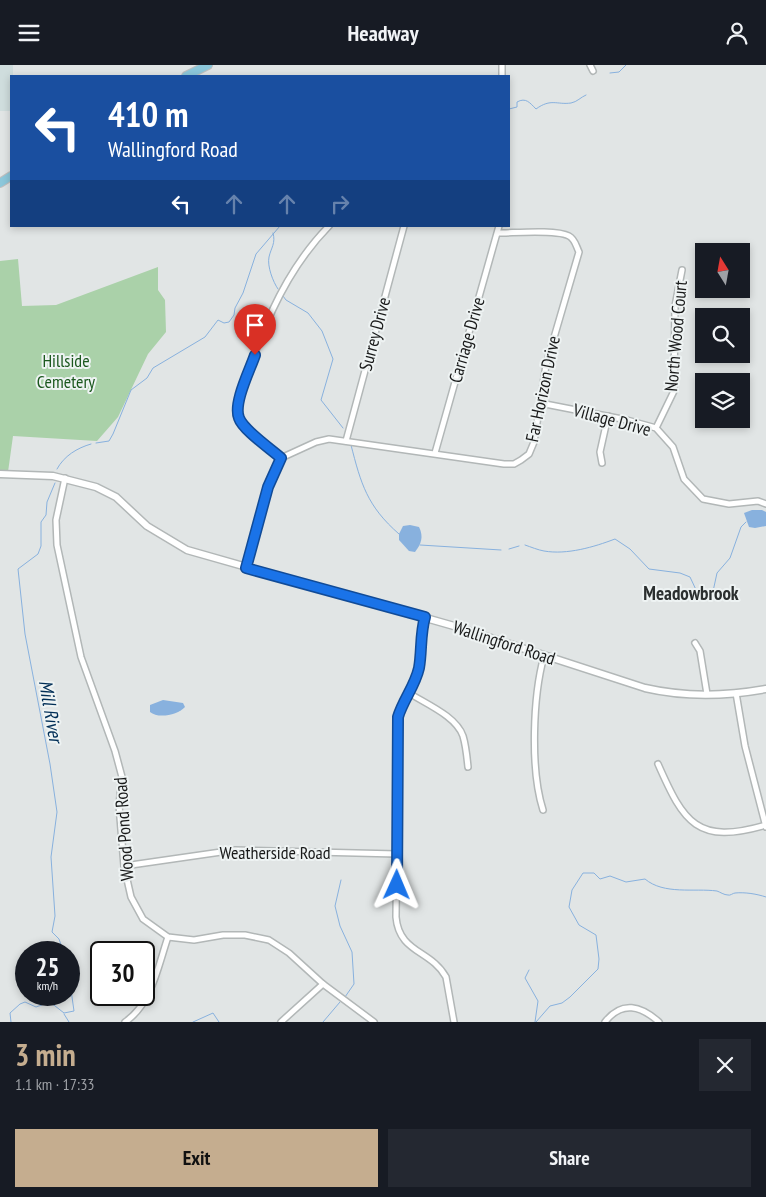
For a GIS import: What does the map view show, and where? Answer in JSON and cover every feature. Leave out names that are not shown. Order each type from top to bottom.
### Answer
[{"type":"main road","points":[[188,75],[208,65]]},
{"type":"street","points":[[590,65],[593,71]]},
{"type":"street","points":[[246,568],[268,487],[281,458],[246,428],[239,419],[237,406],[275,303],[291,272],[328,227]]},
{"type":"street","name":"Surrey Drive","points":[[346,441],[404,227]]},
{"type":"street","name":"Carriage Drive","points":[[435,453],[499,227]]},
{"type":"street","name":"Far Horizon Drive","points":[[281,458],[316,442],[329,439],[504,464],[514,464],[529,454],[534,442],[546,365],[579,252],[574,241],[566,235],[543,232],[498,233]]},
{"type":"street","name":"North Wood Court","points":[[656,428],[674,391],[675,306],[682,270]]},
{"type":"street","name":"Village Drive","points":[[540,403],[608,416],[656,428],[673,447],[684,479],[703,499],[729,504],[758,501],[766,504]]},
{"type":"street","points":[[602,463],[600,452],[608,416]]},
{"type":"street","name":"Wallingford Road","points":[[0,474],[44,475],[65,479],[112,494],[147,526],[181,548],[246,568],[425,617],[650,689],[708,694],[766,689]]},
{"type":"street","name":"Wood Pond Road","points":[[65,479],[56,520],[57,545],[81,657],[122,777],[119,805],[124,866],[131,897],[143,919],[168,937],[194,940],[223,935],[245,935],[269,940],[289,953],[323,984],[374,1022]]},
{"type":"street","points":[[425,617],[419,666],[409,693],[401,705],[398,717],[396,917],[401,938],[432,961],[446,977],[454,1022]]},
{"type":"street","points":[[695,643],[700,651],[708,694]]},
{"type":"street","points":[[542,810],[539,798],[535,726],[538,682],[544,656]]},
{"type":"street","points":[[409,693],[449,718],[458,726],[463,737],[468,767]]},
{"type":"street","points":[[658,764],[673,799],[687,818],[699,826],[723,833],[745,831],[766,826],[745,747],[736,693]]},
{"type":"street","name":"Weatherside Road","points":[[124,866],[235,850],[397,854]]},
{"type":"street","points":[[125,1022],[140,1009],[146,998],[168,937]]},
{"type":"street","points":[[281,1022],[323,984]]},
{"type":"street","points":[[605,1022],[610,1016],[621,1009],[634,1007],[647,1011],[660,1022]]},
{"type":"shaded area","points":[[0,65],[13,65],[13,75],[10,75],[10,111],[0,111]]},
{"type":"green space","name":"Hillside Cemetery","points":[[18,259],[22,306],[56,305],[158,267],[158,290],[165,300],[166,332],[148,354],[118,417],[97,441],[13,436],[8,472],[0,471],[0,261]]},
{"type":"water","points":[[752,510],[766,512],[766,526],[749,527],[744,513]]},
{"type":"water","points":[[403,526],[419,527],[422,537],[415,552],[409,551],[399,540],[399,534]]},
{"type":"water","points":[[163,700],[183,703],[185,707],[178,712],[163,716],[150,712],[150,705]]},
{"type":"waterway","name":"Mill River","points":[[610,73],[619,72],[626,65]]},
{"type":"waterway","name":"Mill River","points":[[510,109],[517,107],[517,102],[523,100],[528,101],[536,109],[550,103],[573,102],[586,95]]},
{"type":"waterway","name":"Mill River","points":[[96,443],[109,441],[131,390],[147,378],[153,368],[205,337],[218,320],[224,323],[229,322],[243,293],[256,254],[279,227]]},
{"type":"waterway","points":[[273,233],[274,243],[269,257],[269,265],[272,278],[278,289]]},
{"type":"waterway","points":[[283,296],[286,300],[308,313],[322,331],[333,359],[321,400],[343,428]]},
{"type":"waterway","name":"Mill River","points":[[57,469],[71,453],[91,444]]},
{"type":"waterway","points":[[351,445],[362,483],[372,504],[399,534]]},
{"type":"waterway","name":"Mill River","points":[[55,483],[47,502],[46,515],[41,522],[41,546],[38,554],[18,569],[25,634],[50,764],[57,812],[51,857],[55,916],[52,932],[60,941]]},
{"type":"waterway","points":[[525,545],[544,551],[562,552],[589,547],[615,539],[630,549],[649,569],[680,573],[690,577],[702,598],[712,596],[717,573],[730,558],[741,527],[746,522]]},
{"type":"waterway","points":[[420,545],[501,550]]},
{"type":"waterway","points":[[509,549],[519,546]]},
{"type":"waterway","points":[[536,1022],[550,1006],[562,1003],[570,997],[598,969],[599,959],[596,935],[579,925],[569,907],[572,890],[583,873],[594,873],[600,879],[610,876],[626,882],[645,879],[653,884],[670,889],[708,890],[729,895],[747,893],[766,897]]},
{"type":"waterway","points":[[341,880],[335,906],[340,926],[352,952],[354,984],[345,997]]},
{"type":"waterway","points":[[529,970],[525,978],[538,1001],[535,1022]]},
{"type":"waterway","points":[[323,1022],[340,1002]]},
{"type":"waterway","name":"Mill River","points":[[11,1022],[10,1013],[18,1006]]},
{"type":"waterway","name":"Mill River","points":[[34,1006],[39,1006]]},
{"type":"waterway","name":"Mill River","points":[[55,1006],[64,1013],[74,1011],[73,1006]]},
{"type":"waterway","points":[[193,1022],[213,1013],[219,1022]]},
{"type":"waterway","points":[[64,1014],[69,1022]]},
{"type":"district","name":"Meadowbrook","points":[[691,593]]},
{"type":"route","points":[[255,355],[237,406],[239,419],[246,428],[281,458],[268,487],[246,568],[425,617],[419,666],[409,693],[401,705],[398,717],[397,885]]}]
